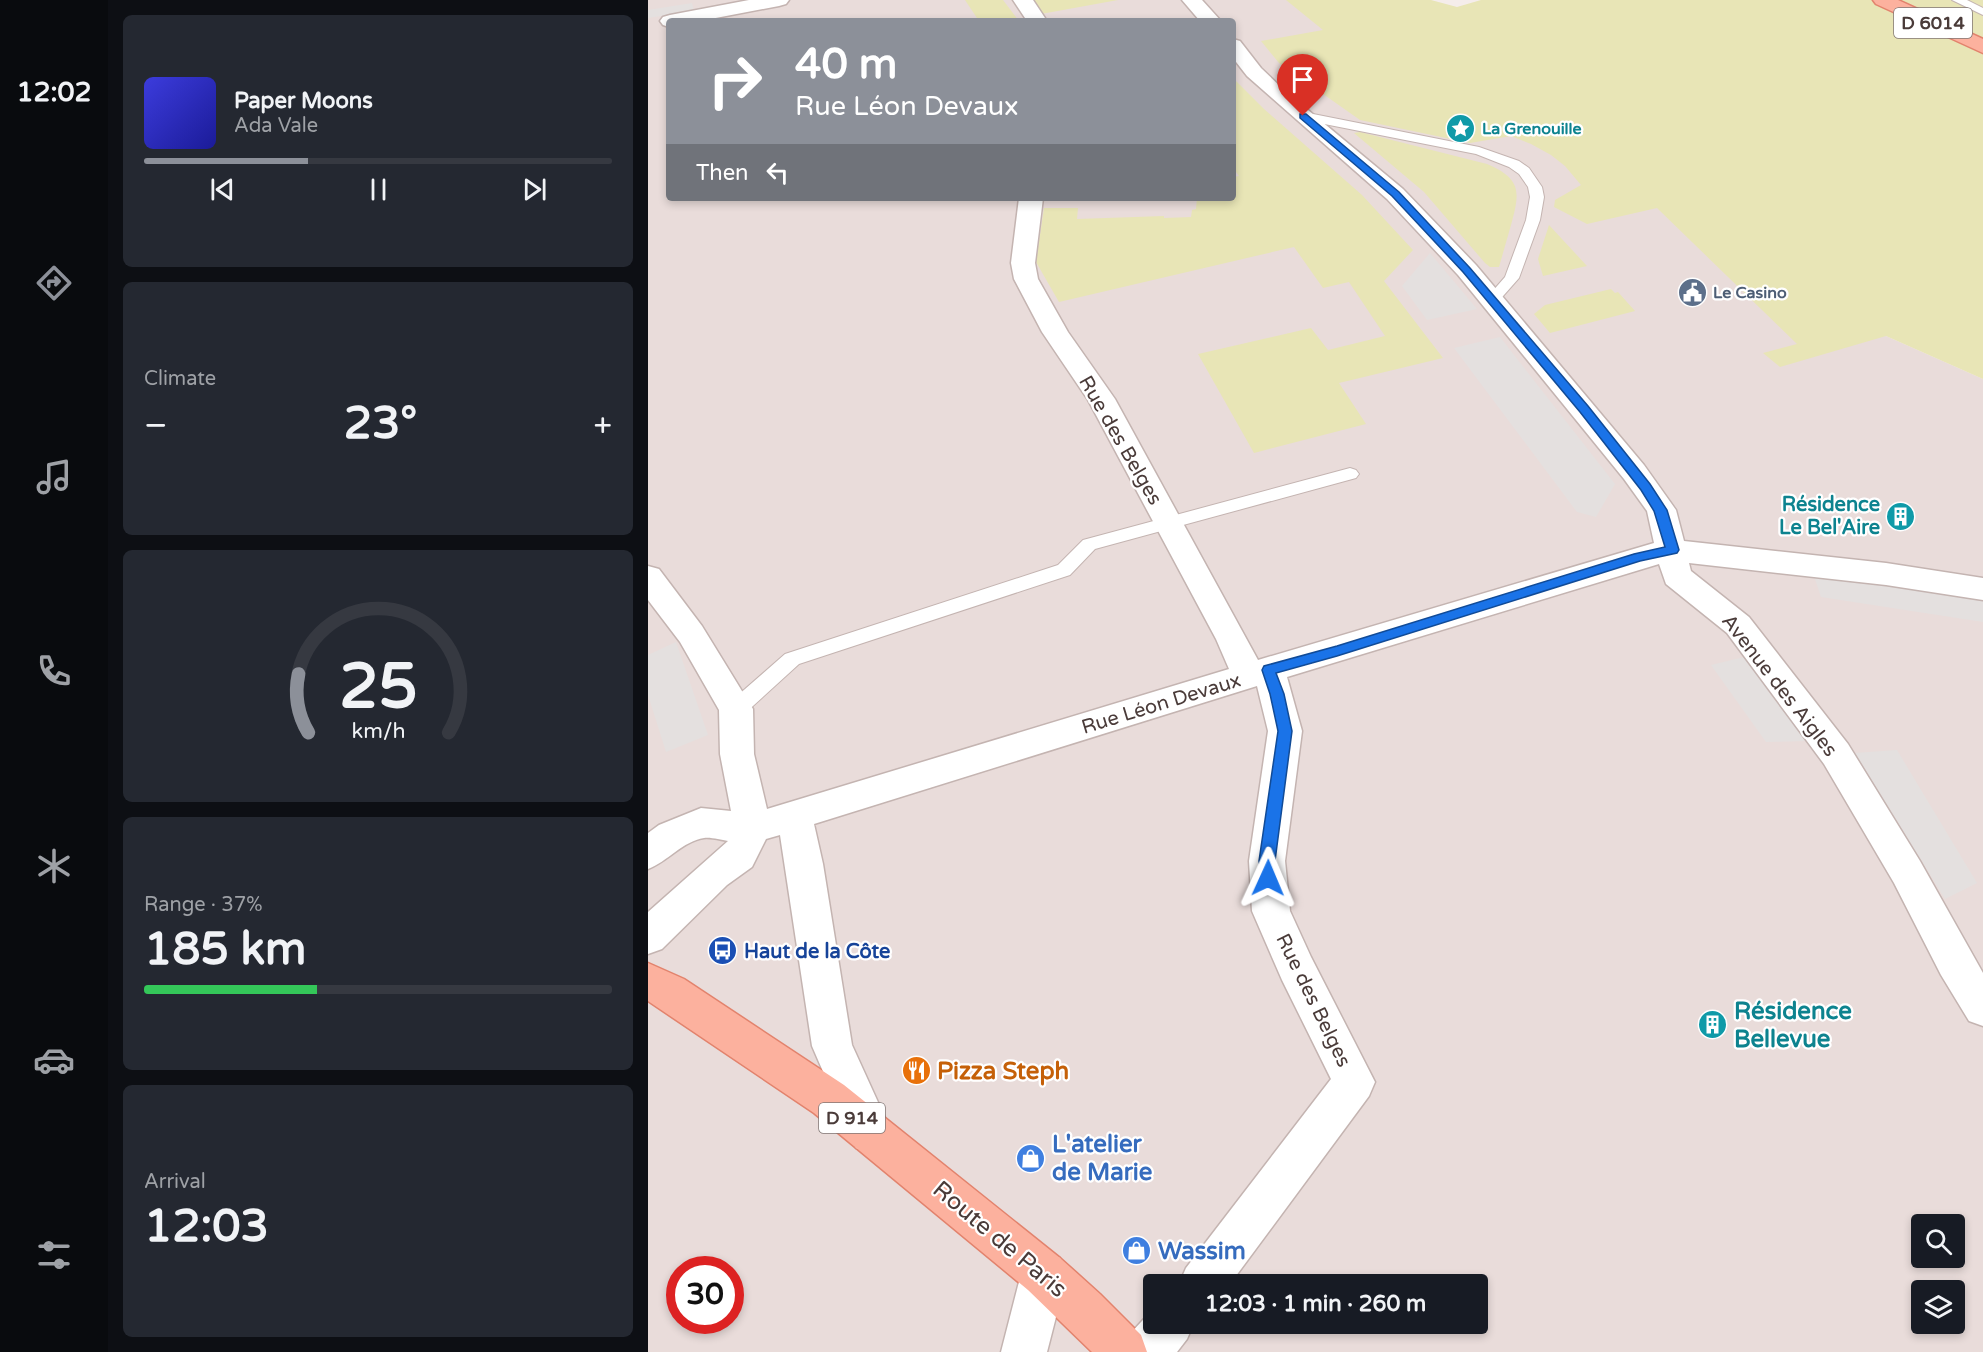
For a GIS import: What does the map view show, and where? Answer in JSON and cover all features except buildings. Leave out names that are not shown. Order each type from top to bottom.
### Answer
[{"type":"main road","name":"D 6014","points":[[1883,0],[1983,47]]},
{"type":"main road","name":"Route de Paris","points":[[648,981],[670,992],[829,1099],[1044,1274],[1084,1310],[1124,1352]]},
{"type":"street","points":[[685,18],[775,0]]},
{"type":"street","points":[[1023,0],[1035,18]]},
{"type":"street","points":[[1192,0],[1208,18]]},
{"type":"street","points":[[648,25],[666,22]]},
{"type":"street","name":"Avenue des Aigles","points":[[1236,49],[1254,72],[1395,194],[1467,270],[1584,409],[1646,487],[1660,510],[1677,576],[1738,625],[1836,754],[1907,872],[1955,963],[1983,1008]]},
{"type":"street","name":"Rue des Belges","points":[[1031,201],[1023,263],[1026,279],[1055,332],[1101,399],[1232,639],[1277,694],[1285,731],[1267,861],[1271,911],[1296,969],[1354,1082],[1210,1274]]},
{"type":"street","points":[[1672,550],[1886,574],[1983,589]]},
{"type":"street","name":"Rue Léon Devaux","points":[[648,853],[672,836],[701,823],[753,828],[1639,557],[1672,550]]},
{"type":"street","points":[[648,577],[691,634],[736,709],[737,754],[753,828],[739,856],[714,874],[648,937]]},
{"type":"street","name":"Route de Paris","points":[[794,814],[805,864],[832,1046],[871,1133]]},
{"type":"street","points":[[1023,1352],[1044,1274]]},
{"type":"street","points":[[1146,1352],[1162,1334]]},
{"type":"lane","points":[[1958,0],[1983,12]]},
{"type":"lane","points":[[1303,116],[1479,151],[1514,164],[1524,171],[1535,188],[1537,197],[1533,220],[1512,278],[1491,300]]},
{"type":"lane","points":[[736,709],[792,659],[1064,570],[1089,544],[1350,474]]},
{"type":"shaded area","points":[[648,0],[1408,0],[1886,336],[1983,379],[1983,1352],[648,1352]]},
{"type":"shaded area","points":[[965,0],[1003,0],[1017,18],[977,18]]},
{"type":"shaded area","points":[[1030,0],[1118,0],[1041,14]]},
{"type":"shaded area","points":[[1286,0],[1431,0],[1457,7],[1481,0],[1983,0],[1983,379],[1886,336],[1780,367],[1763,353],[1797,344],[1657,208],[1587,224],[1554,207],[1555,200],[1581,185],[1565,166],[1531,144],[1511,136],[1470,143],[1360,120],[1279,63],[1261,41],[1323,30]]},
{"type":"shaded area","points":[[692,3],[694,11],[648,18],[648,10]]},
{"type":"shaded area","points":[[1236,81],[1264,109],[1362,195],[1413,250],[1384,281],[1443,358],[1339,383],[1366,424],[1254,453],[1198,354],[1311,328],[1328,350],[1385,336],[1349,282],[1323,288],[1294,247],[1059,302],[1036,262],[1044,208],[1078,208],[1077,219],[1191,217],[1192,210],[1196,209],[1197,201],[1236,201],[1236,176],[1239,176],[1236,172]]},
{"type":"shaded area","points":[[1360,132],[1487,164],[1507,175],[1516,188],[1517,195],[1499,267],[1490,267],[1485,263],[1424,192],[1354,133]]},
{"type":"shaded area","points":[[1549,225],[1587,266],[1543,276],[1538,259]]},
{"type":"shaded area","points":[[1430,253],[1477,309],[1427,320],[1402,286]]},
{"type":"shaded area","points":[[1611,289],[1615,293],[1618,292],[1635,311],[1550,333],[1534,314],[1545,305]]},
{"type":"shaded area","points":[[1500,337],[1615,484],[1596,517],[1577,512],[1454,348]]},
{"type":"shaded area","points":[[1813,573],[1983,597],[1983,622],[1821,597]]},
{"type":"shaded area","points":[[676,642],[708,735],[666,752],[648,695],[648,655]]},
{"type":"shaded area","points":[[1744,657],[1807,741],[1766,742],[1711,665]]},
{"type":"shaded area","points":[[1897,750],[1977,883],[1945,899],[1855,753]]},
{"type":"place","name":"La Grenouille","points":[[1461,128]]},
{"type":"place","name":"Le Casino","points":[[1692,292]]},
{"type":"place","name":"Résidence Le Bel'Aire","points":[[1901,516]]},
{"type":"place","name":"Haut de la Côte","points":[[723,951]]},
{"type":"place","name":"Résidence Bellevue","points":[[1713,1025]]},
{"type":"place","name":"Pizza Steph","points":[[916,1071]]},
{"type":"place","name":"L'atelier de Marie","points":[[1031,1158]]},
{"type":"place","name":"Wassim","points":[[1137,1251]]},
{"type":"route","points":[[1268,878],[1267,861],[1285,731],[1281,706],[1268,670],[1337,651],[1639,557],[1672,550],[1660,510],[1646,487],[1584,409],[1467,270],[1395,194],[1303,116]]}]
